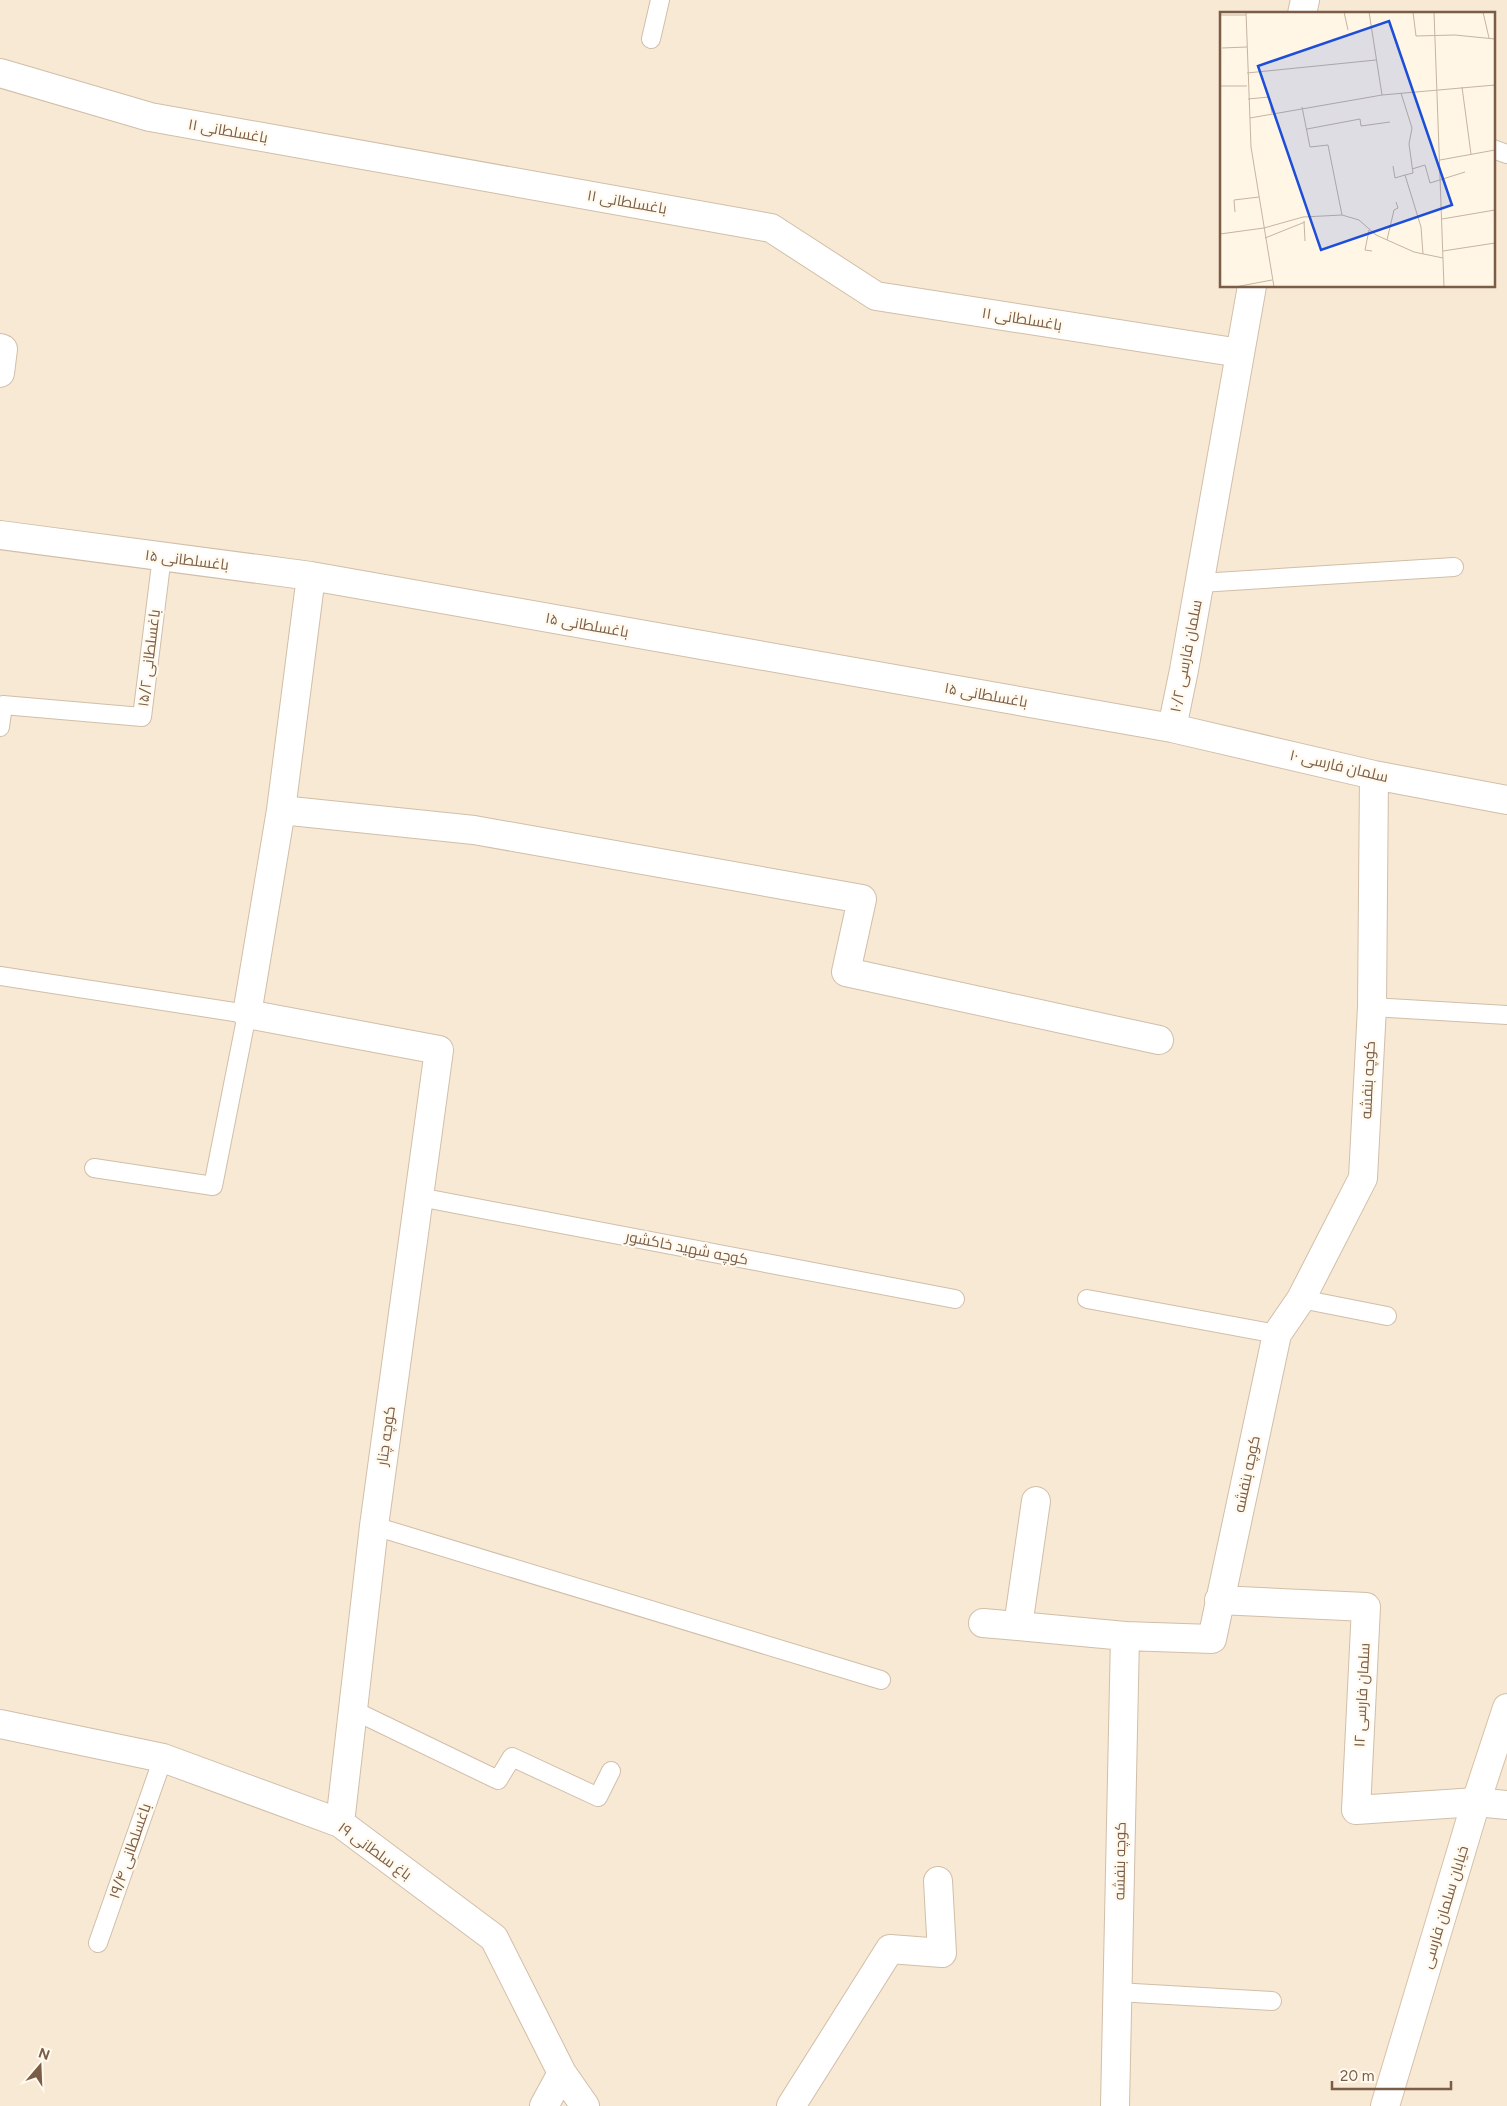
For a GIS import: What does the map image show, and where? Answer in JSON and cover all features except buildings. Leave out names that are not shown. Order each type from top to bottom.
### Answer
[{"type":"street","name":"باغسلطانی ۱۱","points":[[0,73],[150,116],[771,228],[876,296],[1240,353]]},
{"type":"street","name":"سلمان فارسی ۱۰/۲","points":[[1172,728],[1200,583],[1252,288]]},
{"type":"street","points":[[0,348],[4,349],[0,373]]},
{"type":"street","name":"باغسلطانی ۱۵","points":[[0,535],[311,576],[1172,728]]},
{"type":"street","points":[[246,1014],[281,810],[311,576]]},
{"type":"street","name":"سلمان فارسی ۱۰","points":[[1172,728],[1374,775],[1507,800]]},
{"type":"street","name":"کوچه بنفشه","points":[[1115,2106],[1125,1636],[1212,1639],[1278,1334],[1301,1298],[1363,1178],[1372,1006],[1374,775]]},
{"type":"street","points":[[281,810],[474,830],[862,899],[846,972],[1159,1040]]},
{"type":"street","name":"کوچه چنار","points":[[246,1014],[439,1050],[374,1526],[340,1823]]},
{"type":"street","points":[[1018,1626],[1036,1501]]},
{"type":"street","name":"سلمان فارسی ۱۲","points":[[1219,1600],[1366,1607],[1356,1810],[1476,1802]]},
{"type":"street","points":[[983,1622],[1125,1636]]},
{"type":"street","name":"خیابان سلمان فارسی","points":[[1385,2106],[1476,1802],[1507,1708]]},
{"type":"street","name":"باغ سلطانی ۱۹","points":[[0,1724],[163,1758],[340,1823],[494,1938],[562,2073],[585,2106]]},
{"type":"street","points":[[1476,1802],[1507,1805]]},
{"type":"street","points":[[791,2106],[890,1949],[942,1953],[938,1881]]},
{"type":"street","points":[[544,2106],[562,2073]]},
{"type":"lane","points":[[651,39],[660,0]]},
{"type":"lane","points":[[1494,149],[1507,154]]},
{"type":"lane","name":"باغسلطانی ۱۵/۲","points":[[0,726],[3,705],[142,718],[162,556]]},
{"type":"lane","points":[[1200,583],[1454,566]]},
{"type":"lane","points":[[0,976],[246,1014],[213,1186],[94,1168]]},
{"type":"lane","points":[[1372,1006],[1507,1016]]},
{"type":"lane","name":"کوچه شهید خاکشور","points":[[419,1197],[955,1299]]},
{"type":"lane","points":[[1301,1298],[1387,1316]]},
{"type":"lane","points":[[1087,1299],[1278,1334]]},
{"type":"lane","points":[[374,1526],[881,1680]]},
{"type":"lane","points":[[353,1710],[498,1780],[512,1757],[598,1797],[612,1770]]},
{"type":"lane","name":"باغسلطانی ۱۹/۴","points":[[98,1943],[163,1758]]},
{"type":"lane","points":[[1117,1992],[1272,2001]]},
{"type":"shaded area","points":[[0,0],[1507,0],[1507,2106],[0,2106]]}]
